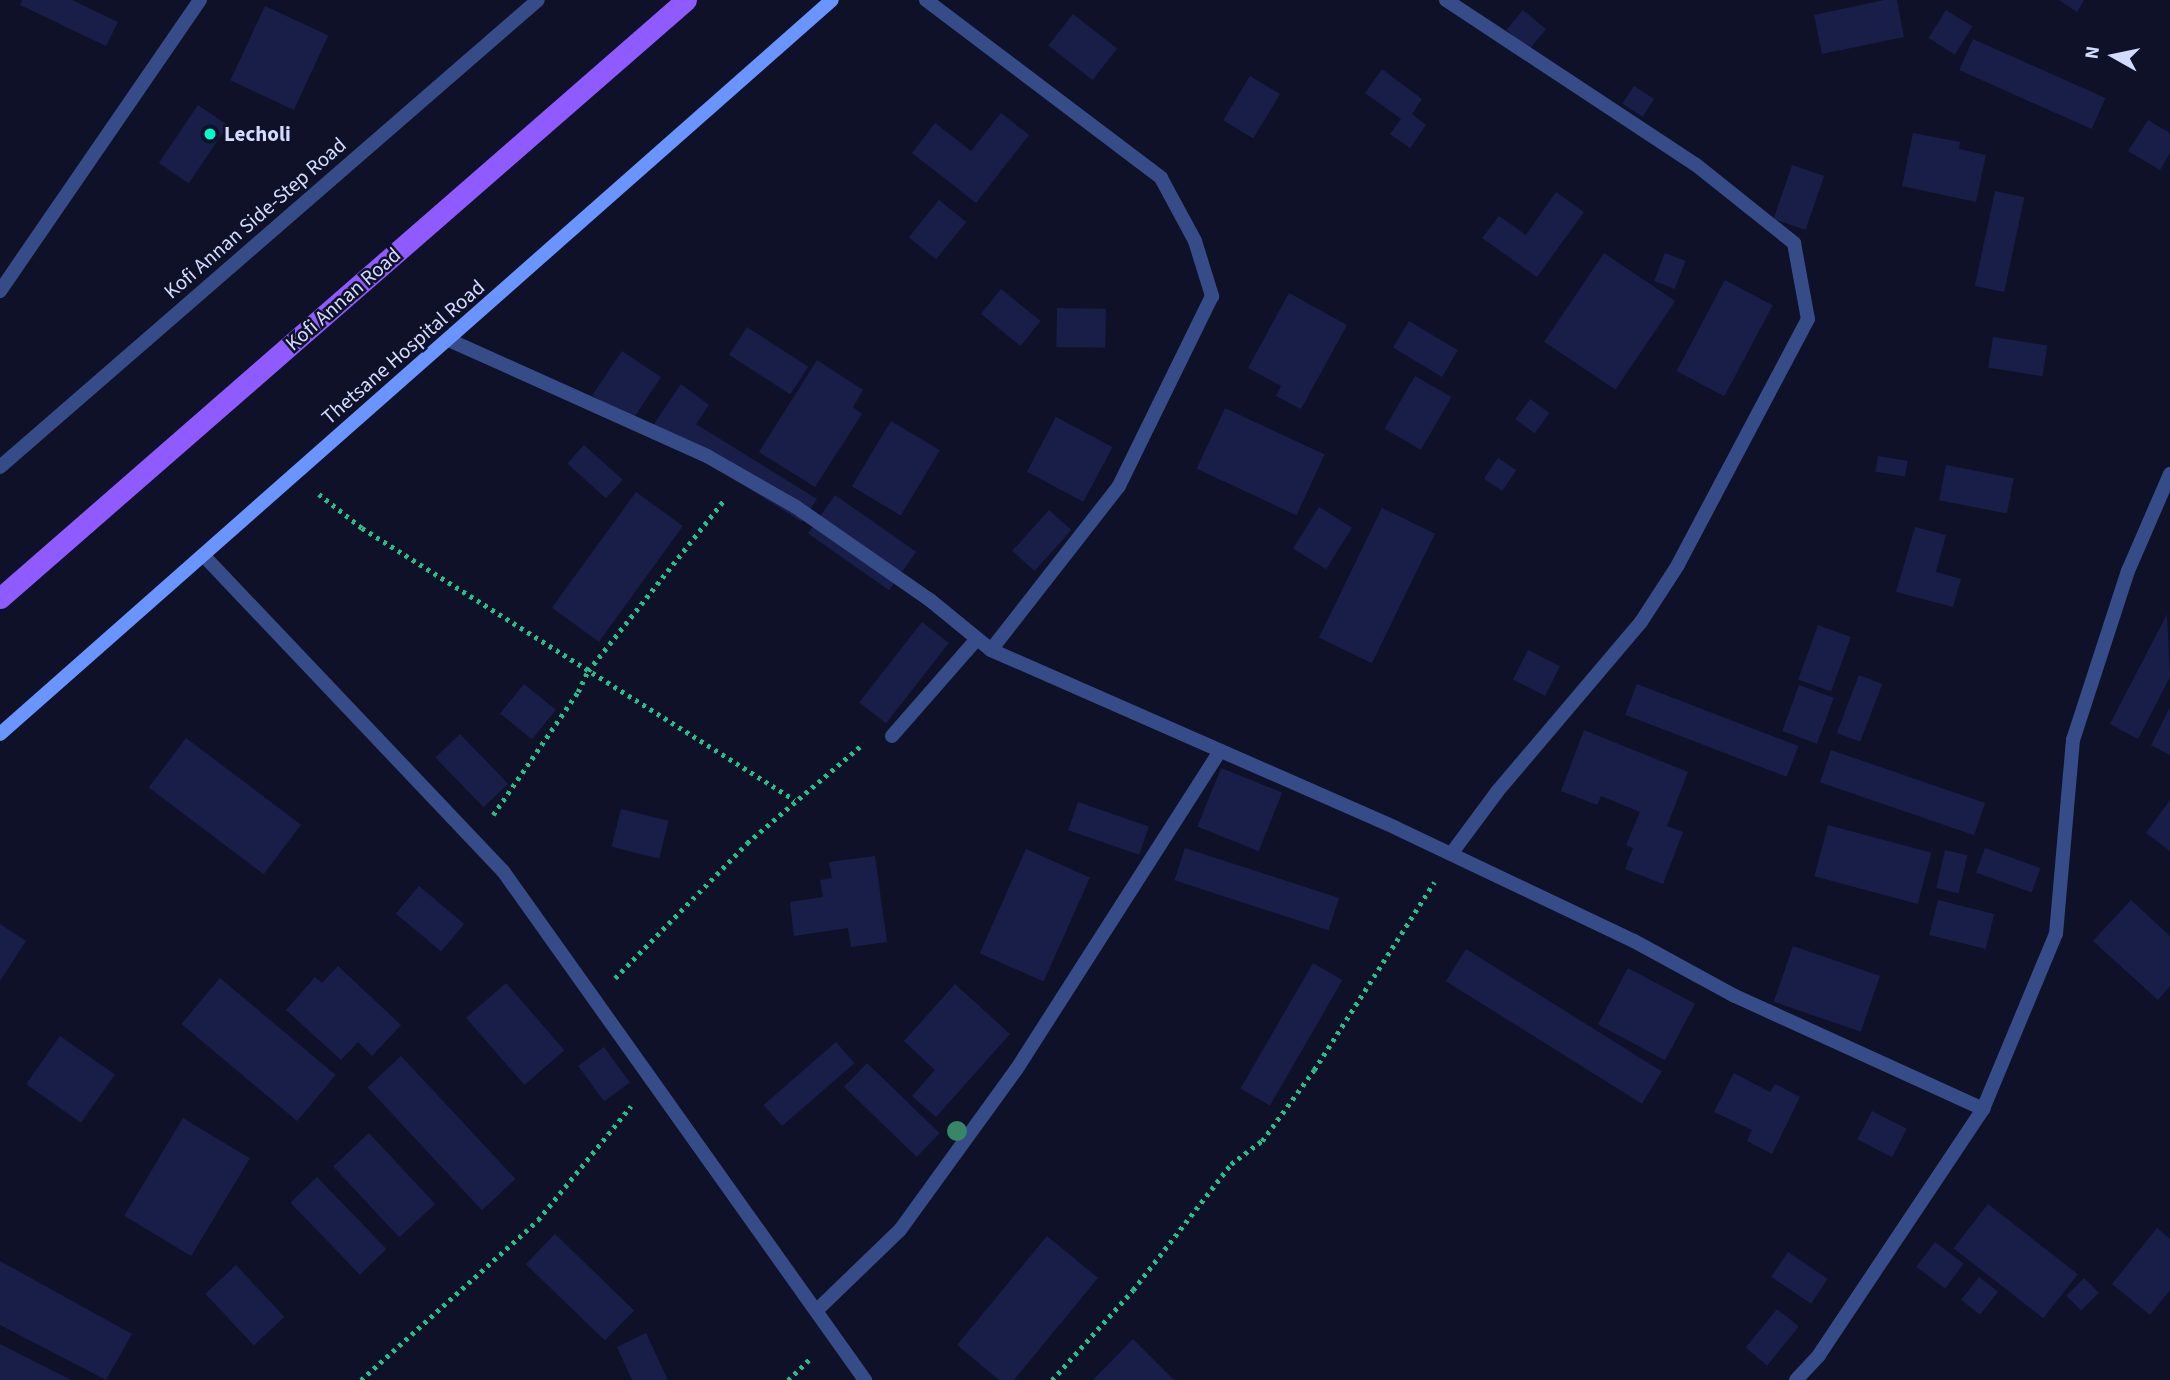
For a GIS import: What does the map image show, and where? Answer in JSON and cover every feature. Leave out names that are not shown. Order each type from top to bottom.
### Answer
[{"type":"main road","name":"Kofi Annan Road","points":[[0,598],[686,0]]},
{"type":"main road","name":"Thetsane Hospital Road","points":[[0,734],[832,0]]},
{"type":"street","points":[[0,291],[200,0]]},
{"type":"street","name":"Kofi Annan Side-Step Road","points":[[0,467],[538,0]]},
{"type":"street","points":[[926,0],[1161,178],[1195,240],[1212,296],[1119,486],[991,650]]},
{"type":"street","points":[[1446,0],[1695,164],[1794,243],[1808,319],[1678,565],[1641,622],[1497,792],[1451,854]]},
{"type":"street","points":[[449,340],[707,456],[742,476],[897,576],[991,650],[1451,854],[1634,942],[1735,996],[1983,1109]]},
{"type":"street","points":[[1796,1380],[1819,1355],[1983,1109],[2056,934],[2073,740],[2128,571],[2170,474]]},
{"type":"street","points":[[204,556],[503,871],[865,1380]]},
{"type":"street","points":[[892,736],[977,639]]},
{"type":"street","points":[[816,1311],[900,1230],[1016,1070],[1220,751]]},
{"type":"path","points":[[295,475],[362,528],[795,800]]},
{"type":"path","points":[[474,841],[578,692],[588,671],[679,563],[742,476]]},
{"type":"path","points":[[596,1000],[662,926],[795,800],[868,740],[880,734],[892,736]]},
{"type":"path","points":[[1052,1380],[1133,1290],[1231,1164],[1262,1141],[1314,1070],[1451,854]]},
{"type":"path","points":[[360,1380],[538,1220],[599,1150],[652,1077]]},
{"type":"building","points":[[22,0],[72,0],[118,22],[106,46],[20,5]]},
{"type":"building","points":[[1884,0],[1897,0],[1904,37],[1822,54],[1814,15]]},
{"type":"building","points":[[2059,0],[2084,0],[2077,12]]},
{"type":"building","points":[[265,6],[328,36],[294,110],[230,80]]},
{"type":"building","points":[[1523,10],[1546,29],[1529,49],[1506,30]]},
{"type":"building","points":[[1946,10],[1972,26],[1955,54],[1929,38]]},
{"type":"building","points":[[1073,14],[1117,48],[1093,80],[1048,46]]},
{"type":"building","points":[[1973,39],[2105,98],[2092,129],[1959,70]]},
{"type":"building","points":[[1382,69],[1422,99],[1412,114],[1426,125],[1410,148],[1390,134],[1401,119],[1365,93]]},
{"type":"building","points":[[1250,76],[1280,94],[1253,139],[1223,121]]},
{"type":"building","points":[[1634,86],[1654,99],[1643,117],[1623,104]]},
{"type":"building","points":[[198,105],[228,125],[189,183],[159,163]]},
{"type":"building","points":[[1001,113],[1029,135],[976,203],[912,153],[935,123],[971,151]]},
{"type":"building","points":[[2148,120],[2170,133],[2170,153],[2160,170],[2128,151]]},
{"type":"building","points":[[1913,133],[1960,142],[1959,149],[1986,155],[1976,202],[1902,186]]},
{"type":"building","points":[[1792,165],[1824,176],[1806,230],[1773,219]]},
{"type":"building","points":[[1995,191],[2024,197],[2004,292],[1975,286]]},
{"type":"building","points":[[1556,192],[1584,212],[1537,277],[1482,238],[1499,216],[1526,235]]},
{"type":"building","points":[[939,200],[966,222],[936,259],[909,237]]},
{"type":"building","points":[[1604,253],[1675,301],[1615,390],[1544,342]]},
{"type":"building","points":[[1665,253],[1686,261],[1675,289],[1654,281]]},
{"type":"building","points":[[1725,280],[1773,305],[1724,396],[1677,371]]},
{"type":"building","points":[[1001,289],[1041,321],[1020,346],[981,314]]},
{"type":"building","points":[[1289,293],[1347,325],[1301,409],[1276,396],[1281,386],[1248,368]]},
{"type":"building","points":[[1057,308],[1106,309],[1105,348],[1056,347]]},
{"type":"building","points":[[1409,321],[1458,350],[1442,377],[1393,348]]},
{"type":"building","points":[[747,327],[808,367],[790,394],[729,355]]},
{"type":"building","points":[[1993,337],[2047,346],[2042,376],[1988,368]]},
{"type":"building","points":[[622,351],[661,377],[631,421],[592,395]]},
{"type":"building","points":[[817,360],[863,390],[853,407],[862,414],[815,487],[759,452]]},
{"type":"building","points":[[1415,376],[1451,397],[1421,450],[1384,429]]},
{"type":"building","points":[[681,384],[709,405],[696,424],[817,499],[802,522],[652,427]]},
{"type":"building","points":[[1530,399],[1549,413],[1535,433],[1515,419]]},
{"type":"building","points":[[1225,408],[1325,454],[1296,515],[1197,469]]},
{"type":"building","points":[[1056,417],[1113,447],[1083,502],[1027,472]]},
{"type":"building","points":[[891,421],[940,450],[901,516],[852,486]]},
{"type":"building","points":[[584,445],[623,480],[606,498],[567,464]]},
{"type":"building","points":[[1878,456],[1908,461],[1905,476],[1875,472]]},
{"type":"building","points":[[1498,458],[1516,470],[1502,491],[1484,479]]},
{"type":"building","points":[[1946,465],[2014,478],[2007,514],[1939,500]]},
{"type":"building","points":[[636,492],[683,526],[599,642],[552,608]]},
{"type":"building","points":[[835,495],[916,552],[889,590],[808,534]]},
{"type":"building","points":[[1319,507],[1352,528],[1326,569],[1293,549]]},
{"type":"building","points":[[1382,508],[1435,534],[1372,663],[1319,637]]},
{"type":"building","points":[[1049,510],[1071,530],[1034,571],[1012,551]]},
{"type":"building","points":[[1915,527],[1946,535],[1936,572],[1961,579],[1953,607],[1896,592]]},
{"type":"building","points":[[2167,614],[2170,677],[2138,739],[2110,724]]},
{"type":"building","points":[[922,622],[949,643],[886,723],[859,702]]},
{"type":"building","points":[[1818,625],[1851,637],[1831,691],[1798,680]]},
{"type":"building","points":[[1528,650],[1560,666],[1545,696],[1513,679]]},
{"type":"building","points":[[1859,675],[1882,684],[1860,742],[1837,733]]},
{"type":"building","points":[[524,684],[556,710],[532,739],[500,714]]},
{"type":"building","points":[[1637,684],[1799,746],[1787,777],[1625,715]]},
{"type":"building","points":[[1799,685],[1834,698],[1817,744],[1782,731]]},
{"type":"building","points":[[2170,707],[2170,755],[2151,745]]},
{"type":"building","points":[[1584,730],[1688,772],[1667,826],[1683,832],[1663,884],[1625,869],[1633,848],[1626,845],[1640,812],[1601,796],[1597,805],[1561,791]]},
{"type":"building","points":[[460,734],[508,784],[483,807],[436,758]]},
{"type":"building","points":[[186,738],[301,825],[264,874],[149,788]]},
{"type":"building","points":[[1831,750],[1985,803],[1974,835],[1820,782]]},
{"type":"building","points":[[1221,768],[1282,793],[1259,851],[1197,826]]},
{"type":"building","points":[[2170,800],[2170,851],[2146,833]]},
{"type":"building","points":[[1078,802],[1149,826],[1139,855],[1068,830]]},
{"type":"building","points":[[621,809],[669,821],[659,859],[612,847]]},
{"type":"building","points":[[1828,825],[1931,853],[1918,904],[1814,876]]},
{"type":"building","points":[[1185,848],[1339,898],[1329,930],[1174,880]]},
{"type":"building","points":[[1985,848],[2040,868],[2032,893],[1976,872]]},
{"type":"building","points":[[1026,849],[1090,877],[1044,982],[980,953]]},
{"type":"building","points":[[1945,850],[1967,855],[1959,893],[1936,888]]},
{"type":"building","points":[[875,856],[887,942],[851,947],[848,928],[794,936],[790,902],[823,897],[820,880],[832,878],[829,862]]},
{"type":"building","points":[[419,886],[464,924],[441,952],[396,914]]},
{"type":"building","points":[[1938,900],[1994,914],[1986,949],[1929,935]]},
{"type":"building","points":[[2131,900],[2170,936],[2170,986],[2158,1000],[2093,941]]},
{"type":"building","points":[[0,924],[26,941],[0,981]]},
{"type":"building","points":[[1793,946],[1880,976],[1861,1032],[1774,1002]]},
{"type":"building","points":[[1466,949],[1662,1071],[1642,1104],[1446,981]]},
{"type":"building","points":[[1313,963],[1342,980],[1270,1106],[1240,1089]]},
{"type":"building","points":[[338,966],[401,1025],[372,1056],[358,1042],[341,1060],[286,1010],[315,977],[322,983]]},
{"type":"building","points":[[1628,968],[1695,1004],[1665,1060],[1598,1025]]},
{"type":"building","points":[[220,978],[336,1075],[297,1121],[181,1024]]},
{"type":"building","points":[[506,983],[564,1050],[524,1085],[466,1018]]},
{"type":"building","points":[[955,984],[1010,1034],[936,1117],[912,1096],[935,1070],[904,1041]]},
{"type":"building","points":[[60,1036],[115,1074],[81,1123],[26,1084]]},
{"type":"building","points":[[836,1042],[854,1063],[782,1126],[764,1105]]},
{"type":"building","points":[[604,1047],[630,1083],[604,1101],[578,1066]]},
{"type":"building","points":[[401,1056],[516,1179],[482,1210],[367,1087]]},
{"type":"building","points":[[867,1063],[940,1133],[917,1157],[844,1087]]},
{"type":"building","points":[[1734,1073],[1770,1092],[1775,1084],[1800,1097],[1772,1154],[1747,1141],[1752,1130],[1714,1112]]},
{"type":"building","points":[[1872,1111],[1907,1129],[1892,1157],[1857,1140]]},
{"type":"building","points":[[183,1118],[250,1158],[191,1256],[124,1216]]},
{"type":"building","points":[[369,1133],[435,1204],[399,1237],[333,1166]]},
{"type":"building","points":[[317,1177],[386,1249],[360,1275],[290,1203]]},
{"type":"building","points":[[1988,1204],[2078,1274],[2043,1318],[1954,1248]]},
{"type":"building","points":[[2157,1228],[2170,1239],[2170,1290],[2150,1315],[2112,1284]]},
{"type":"building","points":[[555,1234],[634,1310],[605,1341],[526,1264]]},
{"type":"building","points":[[1047,1236],[1098,1278],[1014,1380],[999,1380],[957,1345]]},
{"type":"building","points":[[1935,1242],[1964,1264],[1945,1288],[1916,1267]]},
{"type":"building","points":[[1788,1252],[1828,1279],[1811,1304],[1771,1277]]},
{"type":"building","points":[[0,1261],[132,1334],[106,1380],[0,1325]]},
{"type":"building","points":[[236,1265],[284,1317],[254,1346],[205,1294]]},
{"type":"building","points":[[1979,1277],[1998,1292],[1980,1315],[1961,1300]]},
{"type":"building","points":[[2084,1278],[2099,1293],[2081,1311],[2066,1296]]},
{"type":"building","points":[[1777,1309],[1799,1327],[1767,1365],[1746,1348]]},
{"type":"building","points":[[646,1333],[668,1380],[632,1380],[617,1347]]},
{"type":"building","points":[[1133,1339],[1174,1380],[1093,1380]]},
{"type":"building","points":[[0,1344],[71,1380],[0,1380]]},
{"type":"place","name":"Lecholi","points":[[210,134]]}]
